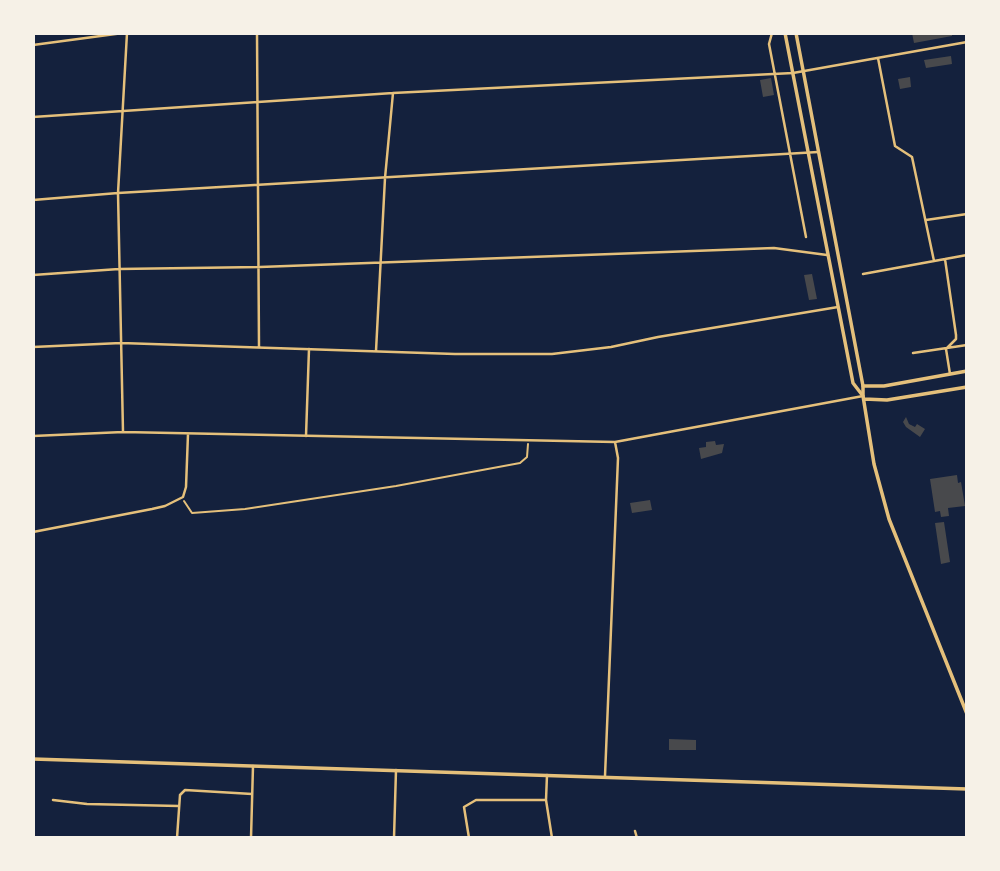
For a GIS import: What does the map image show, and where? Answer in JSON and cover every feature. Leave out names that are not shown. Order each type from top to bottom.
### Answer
[{"type":"main road","points":[[785,33],[853,383],[864,398],[887,400],[967,387]]},
{"type":"main road","points":[[796,33],[863,386],[874,464],[889,519],[967,714]]},
{"type":"main road","points":[[863,386],[884,386],[967,371]]},
{"type":"main road","points":[[33,759],[967,789]]},
{"type":"street","points":[[33,45],[125,33],[124,111],[118,193],[123,432]]},
{"type":"street","points":[[257,33],[259,347]]},
{"type":"street","points":[[772,33],[769,39],[774,73],[806,237]]},
{"type":"street","points":[[33,117],[393,93],[793,73],[967,41]]},
{"type":"street","points":[[878,58],[895,146],[912,157],[934,261]]},
{"type":"street","points":[[376,351],[385,178],[393,93]]},
{"type":"street","points":[[33,200],[818,152]]},
{"type":"street","points":[[926,220],[967,214]]},
{"type":"street","points":[[33,275],[774,248],[827,255]]},
{"type":"street","points":[[863,274],[967,256]]},
{"type":"street","points":[[945,259],[956,339],[946,349]]},
{"type":"street","points":[[33,347],[121,343],[454,354],[582,352],[838,307]]},
{"type":"street","points":[[913,353],[967,345]]},
{"type":"street","points":[[306,436],[309,349]]},
{"type":"street","points":[[946,349],[950,374]]},
{"type":"street","points":[[33,436],[123,432],[615,442],[864,398]]},
{"type":"street","points":[[33,532],[152,509],[183,497],[186,487],[188,434]]},
{"type":"street","points":[[605,776],[618,458],[615,442]]},
{"type":"street","points":[[251,838],[253,766]]},
{"type":"street","points":[[394,838],[396,770]]},
{"type":"street","points":[[547,775],[546,800],[552,838]]},
{"type":"street","points":[[177,838],[180,795],[185,790],[252,794]]},
{"type":"street","points":[[53,800],[88,804],[179,806]]},
{"type":"street","points":[[470,838],[464,807],[476,800],[546,800]]},
{"type":"street","points":[[635,831],[637,838]]},
{"type":"path","points":[[183,497],[185,506],[192,513],[245,509],[396,486],[520,463],[527,457],[528,442]]},
{"type":"building","points":[[912,33],[952,33],[952,36],[914,43]]},
{"type":"building","points":[[951,56],[952,64],[926,68],[924,60]]},
{"type":"building","points":[[910,77],[911,87],[900,89],[898,79]]},
{"type":"building","points":[[771,78],[774,95],[763,97],[760,80]]},
{"type":"building","points":[[812,274],[817,299],[809,300],[804,275]]},
{"type":"building","points":[[906,417],[909,424],[915,427],[917,424],[925,429],[920,437],[906,427],[903,422]]},
{"type":"building","points":[[715,441],[716,445],[724,444],[722,453],[701,459],[699,448],[706,447],[706,442]]},
{"type":"building","points":[[957,475],[958,483],[961,482],[965,506],[948,508],[949,516],[941,517],[940,511],[935,512],[930,479]]},
{"type":"building","points":[[650,500],[652,510],[632,513],[630,503]]},
{"type":"building","points":[[944,522],[950,562],[941,564],[935,523]]},
{"type":"building","points":[[669,739],[696,740],[696,750],[669,750]]}]
